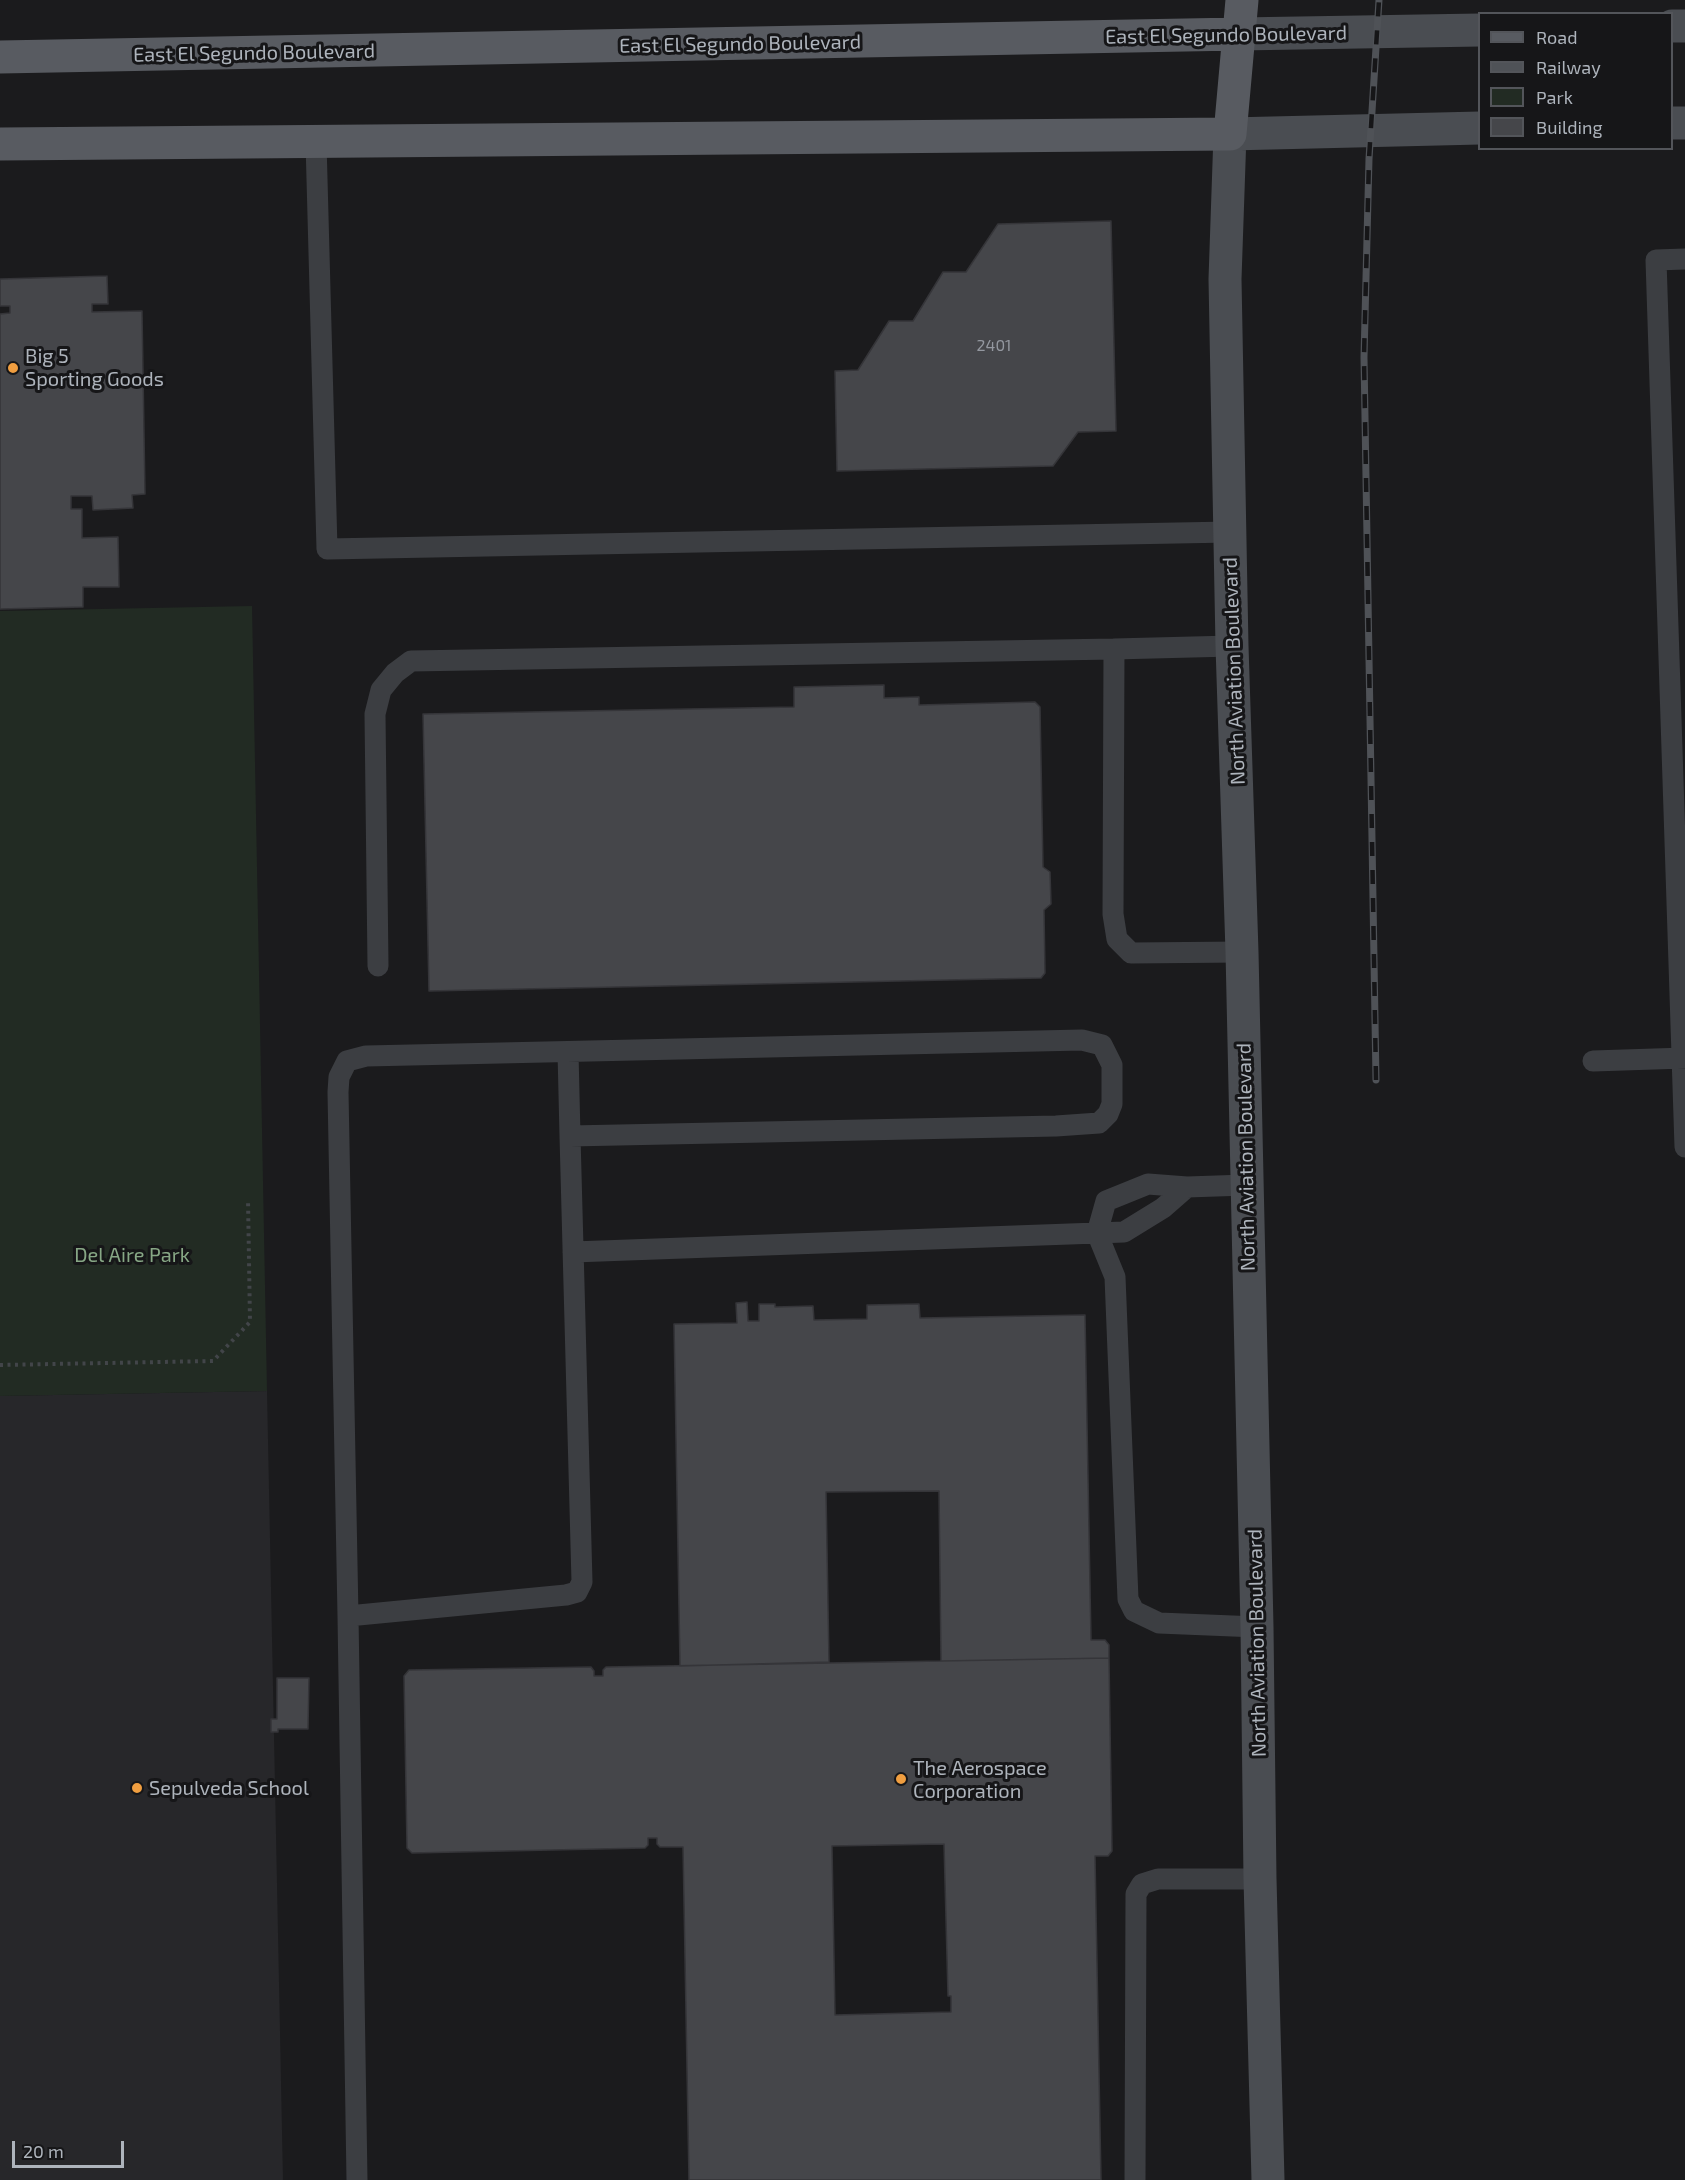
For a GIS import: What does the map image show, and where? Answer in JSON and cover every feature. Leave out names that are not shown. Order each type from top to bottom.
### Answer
[{"type":"main road","points":[[1230,134],[1242,0]]},
{"type":"main road","name":"East El Segundo Boulevard","points":[[0,57],[1478,30]]},
{"type":"main road","points":[[0,144],[1230,134],[1478,128]]},
{"type":"main road","name":"North Aviation Boulevard","points":[[1230,134],[1225,279],[1268,2180]]},
{"type":"lane","points":[[316,142],[327,549],[1230,532]]},
{"type":"lane","points":[[1685,259],[1656,260],[1684,1058],[1685,1147]]},
{"type":"lane","points":[[378,966],[375,714],[381,690],[394,673],[411,661],[1232,646]]},
{"type":"lane","points":[[1114,649],[1113,914],[1117,939],[1131,953],[1242,952]]},
{"type":"lane","points":[[357,2180],[339,1077],[347,1061],[366,1056],[1082,1040],[1102,1046],[1112,1065],[1112,1104],[1108,1114],[1099,1123],[570,1136]]},
{"type":"lane","points":[[348,1616],[566,1595],[577,1592],[582,1582],[568,1052]]},
{"type":"lane","points":[[1593,1060],[1684,1058]]},
{"type":"lane","points":[[1246,1185],[1187,1187],[1148,1184],[1106,1201],[1096,1233],[1115,1277],[1128,1599],[1134,1611],[1159,1623],[1257,1627]]},
{"type":"lane","points":[[573,1252],[1124,1232],[1163,1208],[1187,1187]]},
{"type":"lane","points":[[1136,2180],[1136,1894],[1142,1884],[1158,1879],[1260,1879]]},
{"type":"path","points":[[0,1365],[213,1361],[250,1322],[248,1199]]},
{"type":"shaded area","name":"Sepulveda School","points":[[267,1391],[283,2180],[0,2180],[0,1396]]},
{"type":"green space","name":"Del Aire Park","points":[[252,606],[267,1391],[0,1396],[0,611]]},
{"type":"building","points":[[1111,221],[1116,431],[1078,432],[1053,466],[837,471],[835,371],[858,370],[889,321],[913,321],[943,272],[966,272],[998,224]]},
{"type":"building","points":[[107,276],[108,304],[92,304],[92,312],[142,311],[145,494],[132,495],[133,508],[93,510],[92,496],[71,496],[71,509],[82,509],[82,538],[118,537],[119,587],[83,587],[83,607],[0,609],[0,314],[10,313],[10,306],[0,306],[0,279]]},
{"type":"building","points":[[884,685],[884,698],[919,697],[919,705],[1035,702],[1040,707],[1043,867],[1050,872],[1051,904],[1044,910],[1045,973],[1041,978],[429,991],[423,714],[794,707],[794,687]]},
{"type":"building","points":[[747,1302],[748,1321],[759,1321],[759,1304],[775,1304],[775,1307],[813,1306],[814,1320],[867,1319],[867,1305],[919,1304],[920,1318],[1085,1315],[1091,1640],[1105,1640],[1109,1645],[1109,1658],[941,1661],[939,1491],[826,1492],[829,1662],[680,1666],[674,1324],[737,1323],[736,1303]]},
{"type":"building","points":[[1109,1658],[1112,1851],[1108,1856],[1095,1856],[1101,2180],[689,2180],[683,1847],[660,1847],[657,1844],[657,1838],[648,1838],[648,1845],[645,1848],[412,1853],[407,1848],[404,1676],[409,1670],[591,1667],[594,1676],[603,1676],[603,1670],[606,1667]],"holes":[[[944,1844],[948,1996],[951,1996],[951,2012],[835,2015],[832,1846]]]},
{"type":"building","points":[[277,1678],[309,1678],[308,1729],[278,1729],[278,1732],[271,1732],[271,1719],[277,1719]]},
{"type":"railway","points":[[1376,1080],[1364,357],[1369,159],[1379,0]]},
{"type":"place","name":"Big 5 Sporting Goods","points":[[13,368]]},
{"type":"place","name":"The Aerospace Corporation","points":[[901,1779]]},
{"type":"place","name":"Sepulveda School","points":[[137,1788]]}]
